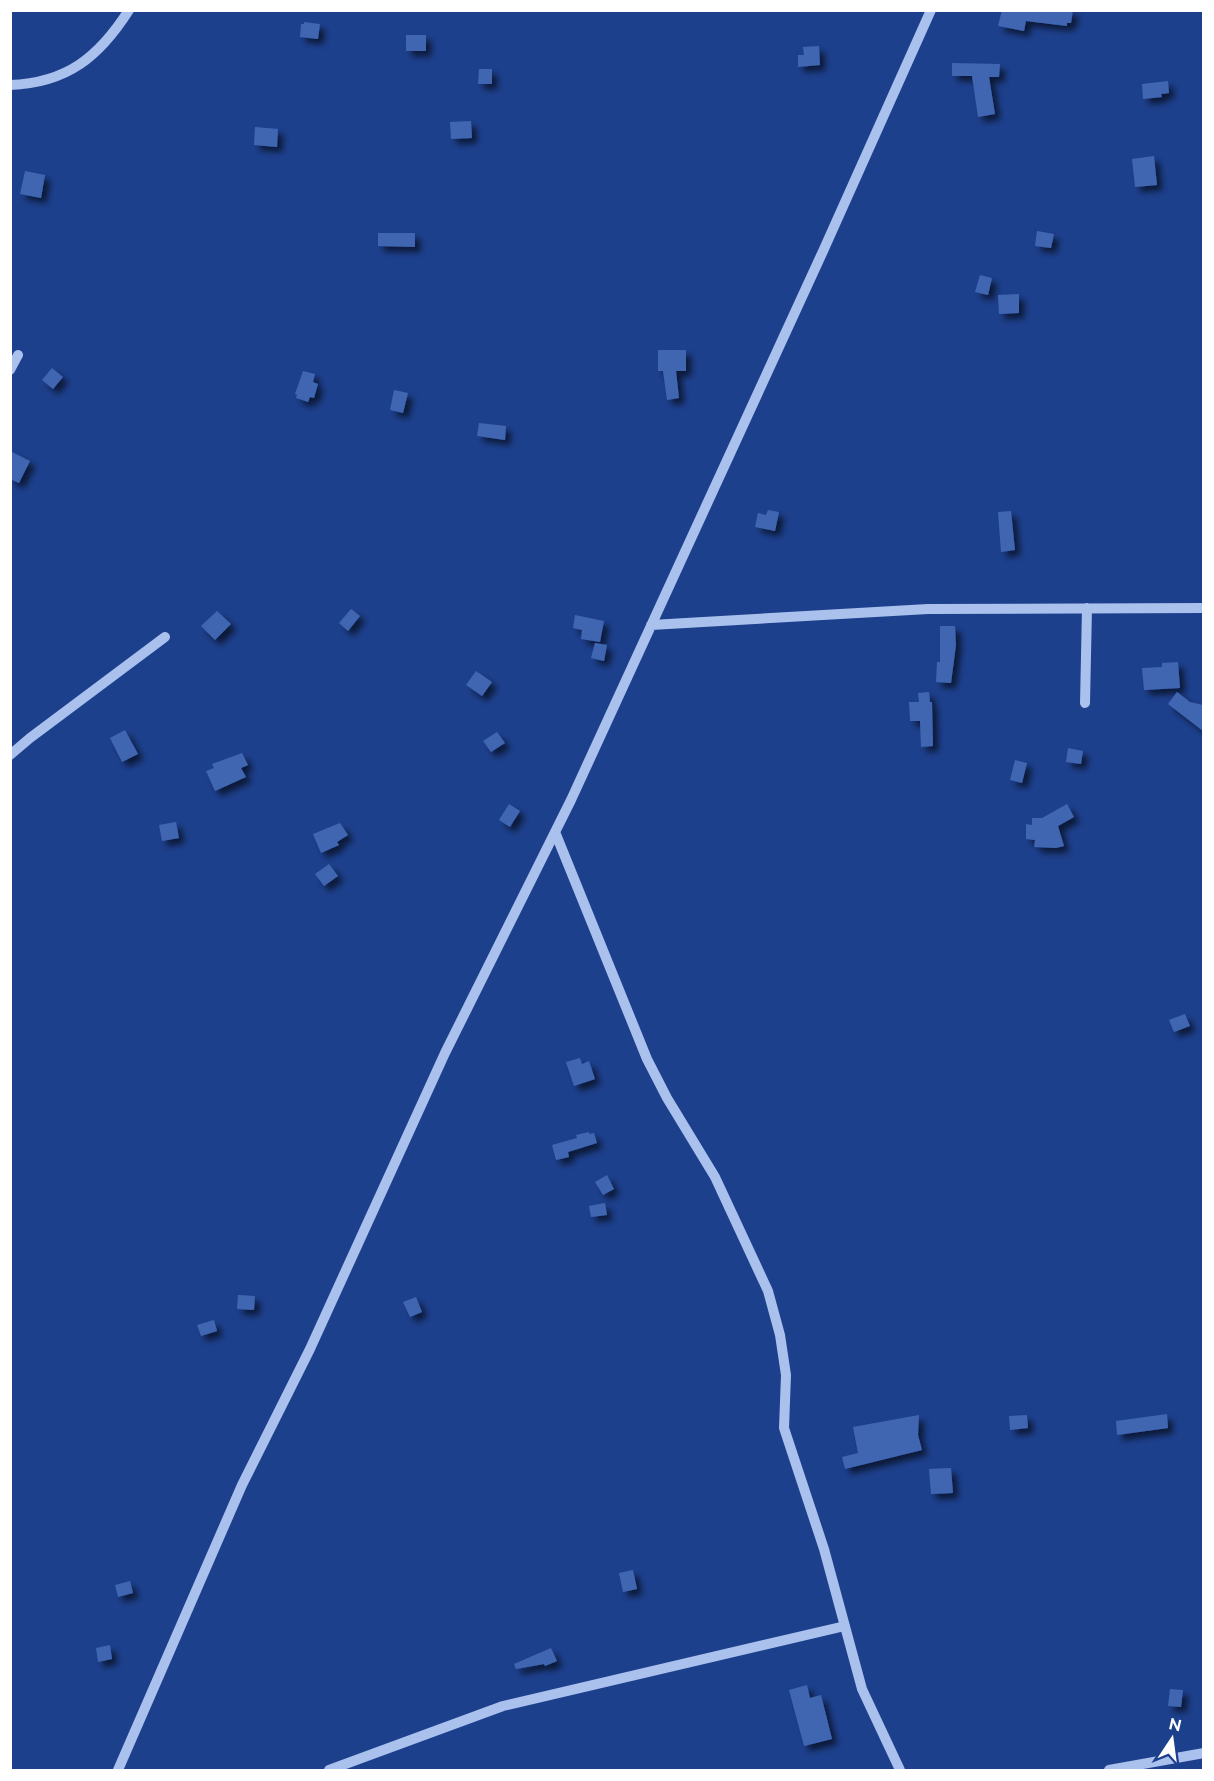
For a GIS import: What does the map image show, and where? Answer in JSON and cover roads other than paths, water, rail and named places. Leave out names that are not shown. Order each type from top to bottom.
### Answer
[{"type":"street","points":[[10,85],[46,82],[83,63],[106,43],[129,10]]},
{"type":"street","points":[[118,1770],[242,1485],[310,1349],[445,1053],[555,831],[931,10]]},
{"type":"street","points":[[10,370],[18,355]]},
{"type":"street","points":[[1084,703],[1087,608]]},
{"type":"street","points":[[651,625],[928,609],[1203,608]]},
{"type":"street","points":[[10,755],[165,637]]},
{"type":"street","points":[[555,831],[647,1059],[715,1177],[768,1291],[780,1335],[786,1375],[784,1428],[824,1549],[869,1708],[900,1770]]},
{"type":"street","points":[[329,1770],[503,1706],[845,1626]]},
{"type":"street","points":[[1109,1770],[1203,1754]]}]
